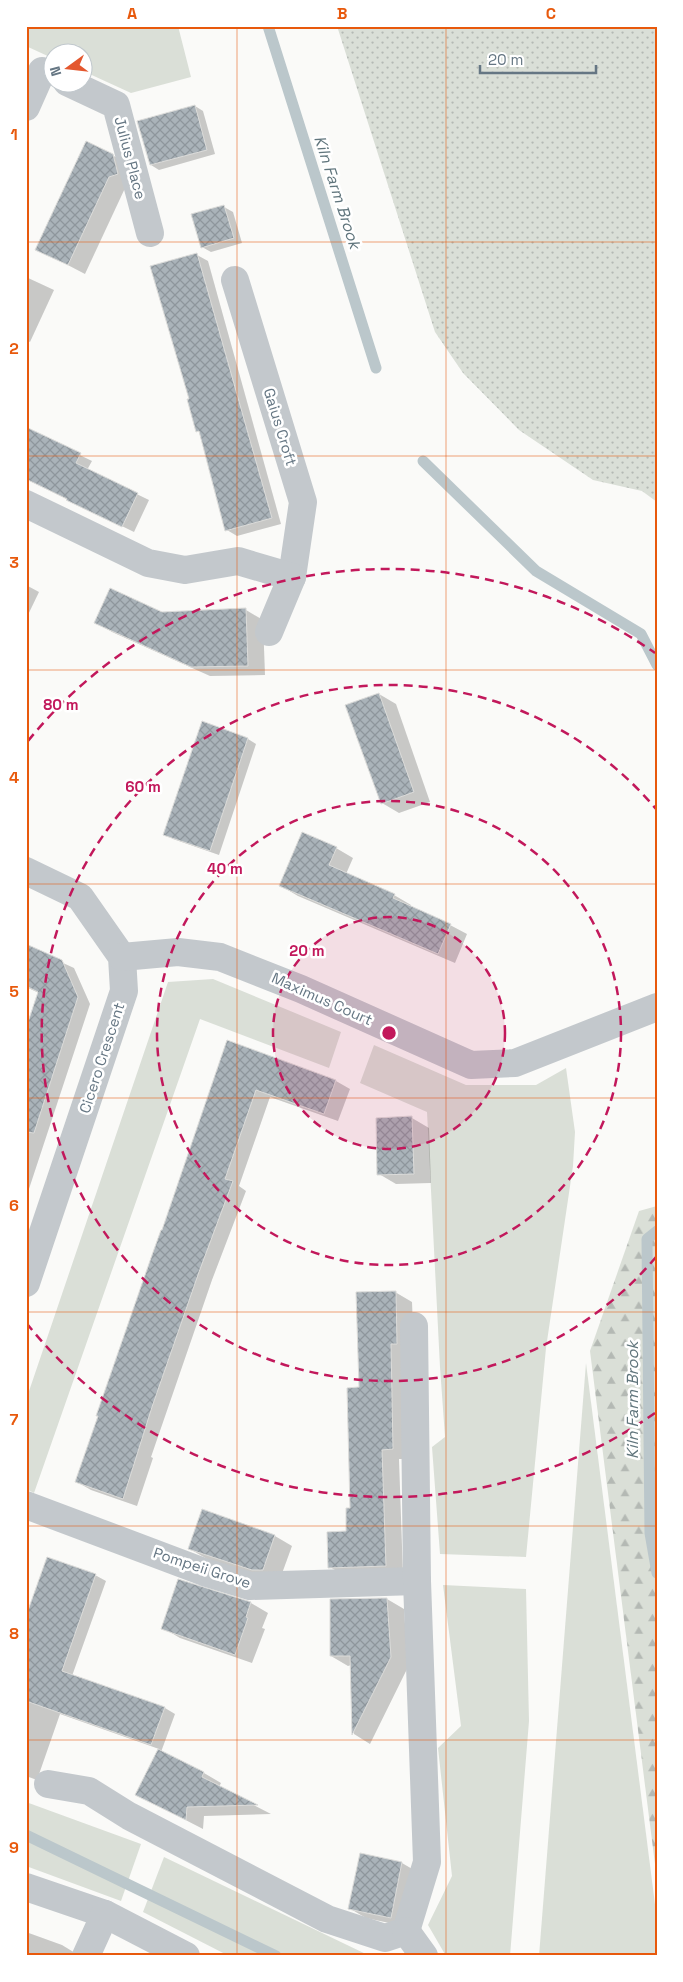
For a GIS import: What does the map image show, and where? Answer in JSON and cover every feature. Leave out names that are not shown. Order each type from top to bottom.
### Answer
[{"type":"street","points":[[26,106],[40,70]]},
{"type":"street","name":"Julius Place","points":[[88,92],[116,105],[150,233]]},
{"type":"street","name":"Gaius Croft","points":[[235,280],[303,502],[292,577],[269,632]]},
{"type":"street","points":[[26,504],[148,563],[185,570],[238,561],[292,577]]},
{"type":"street","points":[[26,871],[80,897],[122,957]]},
{"type":"street","name":"Maximus Court","points":[[122,957],[178,952],[220,957],[301,989],[471,1064],[515,1063],[657,1007]]},
{"type":"street","name":"Cicero Crescent","points":[[26,1283],[124,991],[122,957]]},
{"type":"street","points":[[406,1932],[427,1862],[416,1581],[414,1326]]},
{"type":"street","name":"Pompeii Grove","points":[[26,1505],[204,1572],[250,1586],[416,1581]]},
{"type":"street","points":[[48,1784],[89,1791],[129,1816],[327,1919],[385,1938],[406,1932]]},
{"type":"street","points":[[26,1887],[105,1914],[186,1956]]},
{"type":"street","points":[[86,1956],[105,1914]]},
{"type":"street","points":[[406,1932],[424,1956]]},
{"type":"green space","points":[[26,26],[178,26],[191,77],[131,93],[92,75],[92,42],[42,42],[42,53],[26,46]]},
{"type":"green space","points":[[337,26],[657,26],[657,502],[642,491],[593,480],[519,430],[463,373],[435,332]]},
{"type":"green space","points":[[213,979],[341,1032],[329,1068],[200,1019],[34,1493],[26,1489],[26,1400],[168,982]]},
{"type":"green space","points":[[374,1045],[466,1085],[536,1085],[566,1068],[575,1132],[573,1166],[546,1348],[526,1557],[440,1554],[432,1447],[445,1437],[427,1112],[360,1083]]},
{"type":"green space","points":[[657,1206],[657,1880],[590,1351],[639,1211]]},
{"type":"green space","points":[[586,1363],[657,1920],[657,1956],[539,1956]]},
{"type":"green space","points":[[443,1585],[526,1589],[529,1721],[510,1956],[446,1956],[428,1925],[452,1876],[438,1748],[461,1726]]},
{"type":"green space","points":[[26,1802],[141,1844],[121,1901],[26,1866]]},
{"type":"green space","points":[[164,1857],[370,1956],[229,1956],[143,1912]]},
{"type":"building","points":[[195,105],[207,150],[150,165],[137,121]]},
{"type":"building","points":[[86,141],[113,154],[118,174],[109,177],[68,265],[35,250]]},
{"type":"building","points":[[224,205],[234,238],[201,248],[191,214]]},
{"type":"building","points":[[197,253],[272,518],[225,531],[199,431],[196,432],[187,399],[189,399],[150,266]]},
{"type":"building","points":[[26,427],[81,453],[76,463],[138,493],[122,527],[26,479]]},
{"type":"building","points":[[110,588],[162,612],[246,608],[248,666],[191,667],[94,623]]},
{"type":"building","points":[[379,693],[414,792],[381,804],[345,705]]},
{"type":"building","points":[[202,721],[248,738],[210,851],[163,835]]},
{"type":"building","points":[[302,832],[337,847],[329,865],[395,894],[393,898],[451,924],[438,954],[279,886]]},
{"type":"building","points":[[26,944],[62,960],[78,997],[34,1133],[26,1132],[26,1028],[38,992],[26,986]]},
{"type":"building","points":[[227,1040],[336,1080],[324,1114],[256,1090],[225,1179],[233,1181],[152,1407],[123,1499],[75,1482],[98,1416],[96,1416]]},
{"type":"building","points":[[412,1116],[414,1174],[377,1175],[376,1118]]},
{"type":"building","points":[[396,1291],[397,1344],[391,1344],[393,1449],[382,1450],[386,1566],[328,1568],[327,1532],[346,1531],[346,1508],[350,1508],[347,1388],[359,1387],[356,1292]]},
{"type":"building","points":[[202,1509],[275,1535],[263,1570],[252,1570],[188,1549]]},
{"type":"building","points":[[47,1557],[96,1574],[62,1671],[165,1707],[151,1745],[26,1701],[26,1616]]},
{"type":"building","points":[[178,1579],[251,1602],[246,1617],[248,1618],[235,1655],[161,1629]]},
{"type":"building","points":[[387,1598],[391,1657],[352,1735],[350,1656],[330,1656],[330,1599]]},
{"type":"building","points":[[158,1749],[204,1772],[202,1777],[258,1805],[187,1807],[186,1820],[135,1795]]},
{"type":"building","points":[[360,1853],[402,1862],[391,1918],[348,1909]]},
{"type":"waterway","name":"Kiln Farm Brook","points":[[268,26],[376,368]]},
{"type":"waterway","name":"Kiln Farm Brook","points":[[423,461],[536,571],[641,634],[657,665]]},
{"type":"waterway","name":"Kiln Farm Brook","points":[[657,1231],[647,1239],[650,1533],[657,1573]]},
{"type":"waterway","points":[[26,1835],[276,1956]]}]
